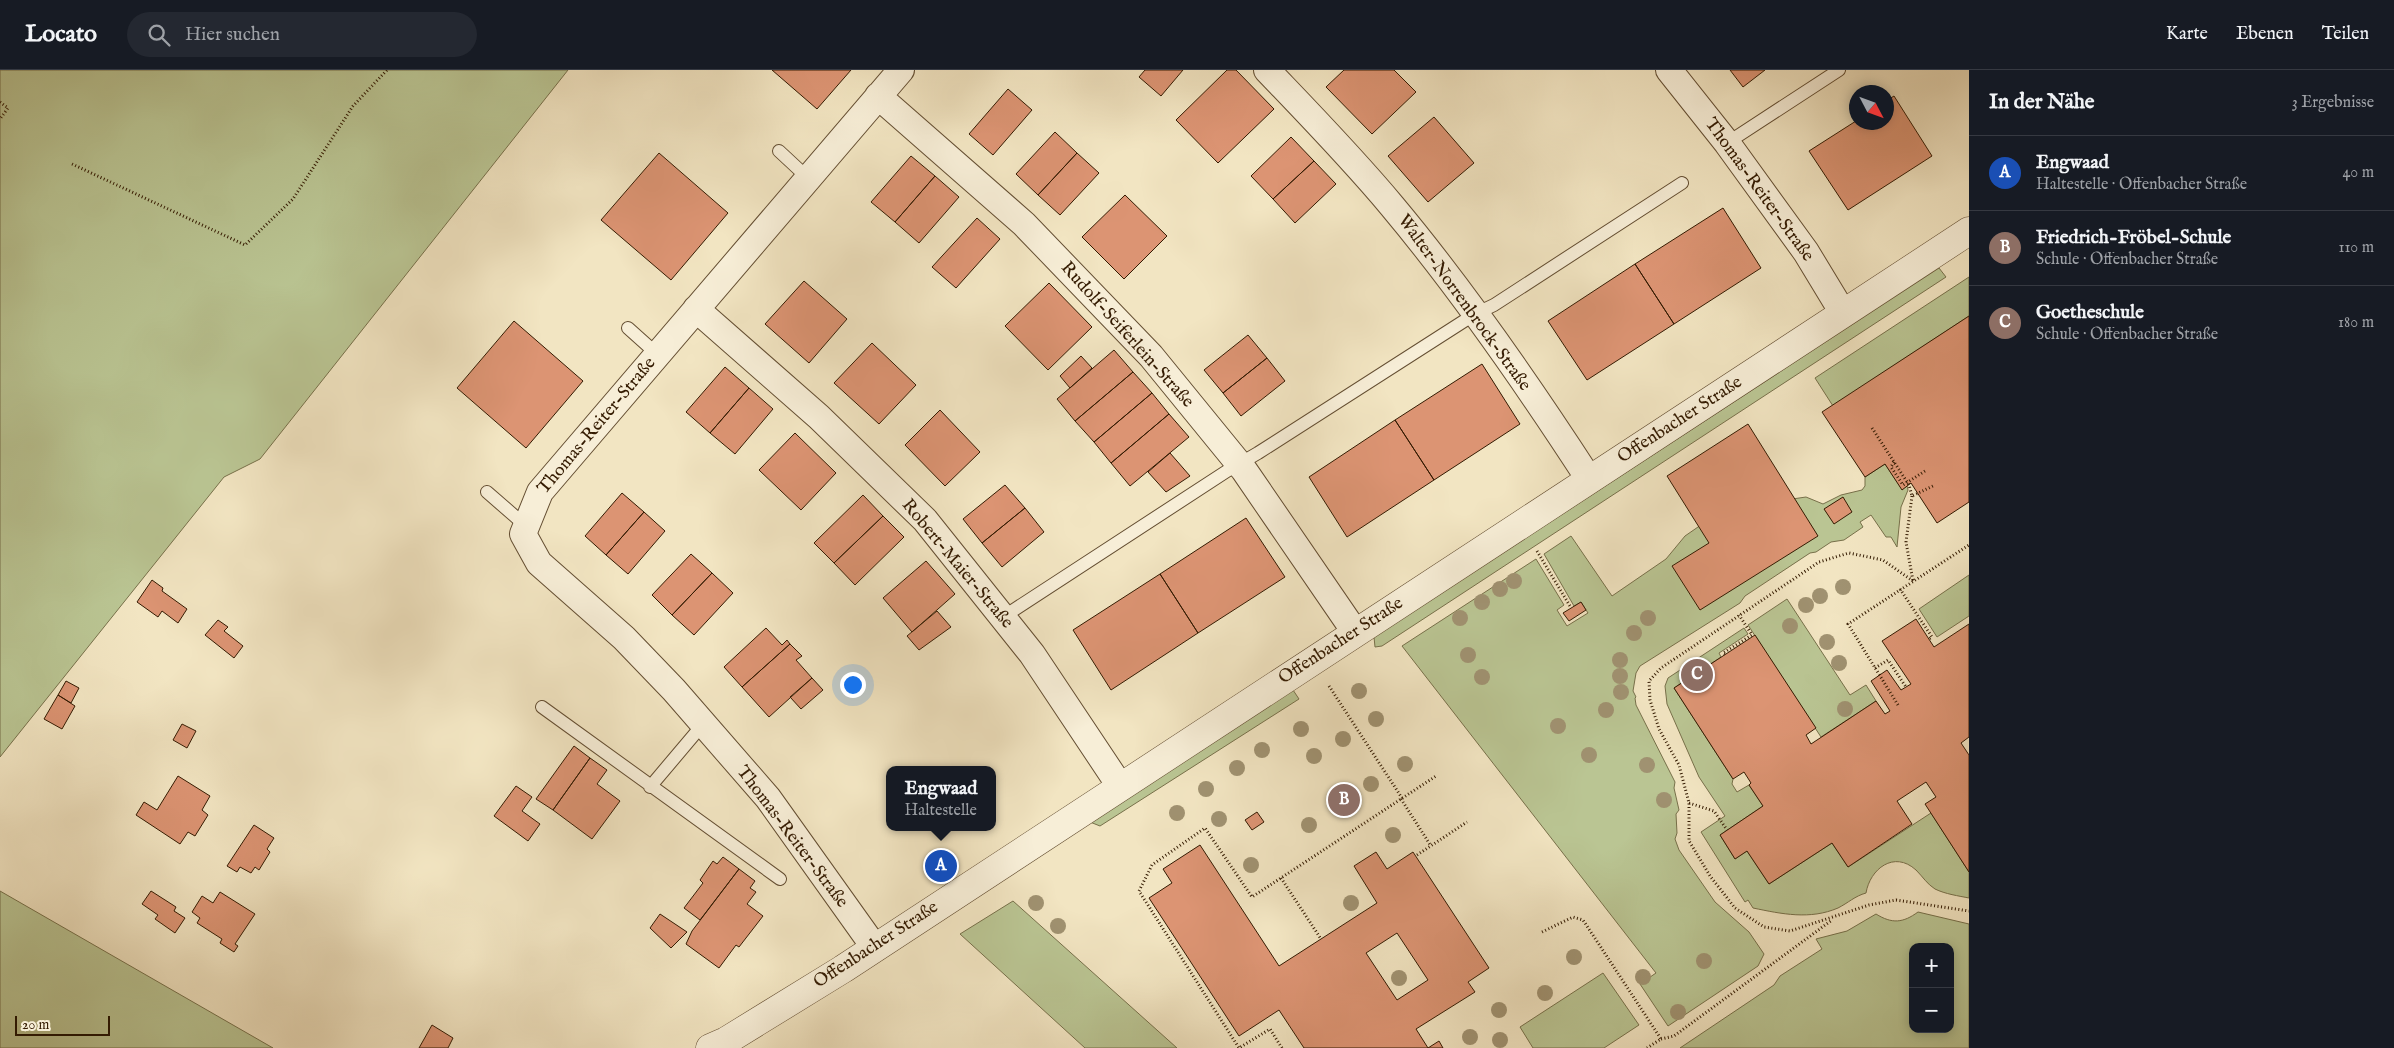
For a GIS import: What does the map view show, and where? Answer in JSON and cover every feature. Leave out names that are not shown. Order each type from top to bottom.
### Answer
[{"type":"street","name":"Thomas-Reiter-Straße","points":[[874,948],[768,798],[704,723],[624,638],[538,564],[523,534],[540,492],[901,70]]},
{"type":"street","name":"Walter-Norrenbrock-Straße","points":[[1266,70],[1329,135],[1392,205],[1451,279],[1589,479]]},
{"type":"street","name":"Thomas-Reiter-Straße","points":[[1669,70],[1726,143],[1806,252],[1843,313]]},
{"type":"street","name":"Rudolf-Seiferlein-Straße","points":[[878,96],[1024,224],[1151,356],[1239,464],[1355,632]]},
{"type":"street","name":"Offenbacher Straße","points":[[721,1046],[874,948],[1969,231]]},
{"type":"street","name":"Robert-Maier-Straße","points":[[696,309],[819,417],[925,520],[1032,654],[1120,786]]},
{"type":"lane","points":[[1726,143],[1839,70]]},
{"type":"lane","points":[[779,151],[808,178]]},
{"type":"lane","points":[[1003,617],[1239,464],[1476,314],[1502,300],[1682,182]]},
{"type":"lane","points":[[628,328],[657,354]]},
{"type":"lane","points":[[487,492],[526,526]]},
{"type":"lane","points":[[542,706],[650,787],[780,879]]},
{"type":"lane","points":[[650,787],[704,723]]},
{"type":"path","points":[[72,164],[245,245],[293,199],[353,106],[387,70]]},
{"type":"path","points":[[0,102],[8,108],[0,119]]},
{"type":"path","points":[[1872,428],[1895,464],[1891,466],[1903,486],[1925,471]]},
{"type":"path","points":[[1908,483],[1912,496],[1906,542],[1913,582]]},
{"type":"path","points":[[1912,496],[1935,485]]},
{"type":"path","points":[[1898,705],[1848,624],[1969,545]]},
{"type":"path","points":[[1537,551],[1570,606]]},
{"type":"path","points":[[1913,582],[1883,560],[1849,552],[1819,562],[1661,668],[1649,681],[1652,707],[1659,729],[1679,765],[1689,803],[1689,841],[1710,876],[1735,908],[1764,927],[1790,931],[1869,905],[1896,900],[1969,911]]},
{"type":"path","points":[[1900,590],[1932,637],[1929,639]]},
{"type":"path","points":[[1725,654],[1723,653],[1752,635],[1739,615]]},
{"type":"path","points":[[1875,668],[1888,660],[1906,687]]},
{"type":"path","points":[[1329,686],[1431,846]]},
{"type":"path","points":[[1282,1048],[1270,1029],[1239,1048],[1139,891],[1152,866],[1204,828],[1252,897],[1436,776]]},
{"type":"path","points":[[1689,803],[1714,812],[1726,830]]},
{"type":"path","points":[[1417,855],[1467,822]]},
{"type":"path","points":[[1281,878],[1321,939]]},
{"type":"path","points":[[1542,932],[1573,917],[1583,920],[1661,1039]]},
{"type":"path","points":[[1647,1048],[1661,1039],[1674,1036],[1834,918]]},
{"type":"green space","points":[[0,70],[568,70],[260,459],[224,477],[0,757]]},
{"type":"green space","points":[[1939,268],[1946,277],[1382,646],[1375,647],[1374,637]]},
{"type":"green space","points":[[1969,277],[1969,316],[1833,406],[1815,378]]},
{"type":"green space","points":[[1885,464],[1902,489],[1907,486],[1908,490],[1901,507],[1897,547],[1891,537],[1886,537],[1871,515],[1860,522],[1863,527],[1844,540],[1831,542],[1816,552],[1810,553],[1745,596],[1740,603],[1640,666],[1636,673],[1633,691],[1636,697],[1636,705],[1675,782],[1674,788],[1679,810],[1676,814],[1677,833],[1675,839],[1679,850],[1715,902],[1749,932],[1764,954],[1758,966],[1668,1026],[1640,984],[1656,973],[1402,646],[1536,559],[1564,605],[1557,610],[1567,626],[1588,613],[1581,602],[1574,606],[1544,554],[1571,536],[1612,596],[1666,559],[1685,536],[1724,509],[1806,497],[1823,504],[1841,495],[1862,490],[1865,486],[1865,477]]},
{"type":"green space","points":[[1969,575],[1969,616],[1937,637],[1919,609]]},
{"type":"green space","points":[[1787,599],[1850,695],[1866,685],[1876,701],[1821,737],[1748,625]]},
{"type":"green space","points":[[1744,628],[1748,634],[1719,653],[1721,657],[1674,688],[1733,779],[1732,784],[1737,792],[1749,785],[1763,806],[1720,835],[1735,859],[1747,851],[1769,884],[1832,843],[1848,867],[1931,813],[1969,872],[1969,898],[1948,894],[1935,889],[1908,864],[1892,862],[1884,865],[1872,876],[1866,893],[1827,912],[1806,915],[1785,914],[1753,908],[1748,900],[1745,902],[1701,832],[1725,816],[1699,777],[1667,704],[1665,686],[1668,678]]},
{"type":"green space","points":[[1293,690],[1299,699],[1100,826],[1090,822]]},
{"type":"green space","points":[[0,891],[273,1048],[0,1048]]},
{"type":"green space","points":[[1013,901],[1177,1048],[1085,1048],[960,934]]},
{"type":"green space","points":[[1918,912],[1969,924],[1969,1048],[1680,1048],[1774,985],[1780,976],[1822,949],[1816,939],[1847,931],[1876,914],[1892,921],[1907,918]]},
{"type":"green space","points":[[1603,973],[1639,1025],[1604,1048],[1533,1048],[1520,1027]]},
{"type":"building","points":[[772,70],[851,70],[817,109]]},
{"type":"building","points":[[1145,70],[1183,70],[1161,96],[1139,77]]},
{"type":"building","points":[[1227,70],[1236,70],[1274,109],[1218,163],[1176,120]]},
{"type":"building","points":[[1344,70],[1394,70],[1416,92],[1372,134],[1326,87]]},
{"type":"building","points":[[1730,70],[1765,70],[1743,87]]},
{"type":"building","points":[[1008,89],[1032,110],[993,155],[969,134]]},
{"type":"building","points":[[1894,96],[1932,156],[1848,210],[1809,151],[1849,125],[1849,130],[1894,130]]},
{"type":"building","points":[[1434,117],[1474,163],[1428,202],[1388,156]]},
{"type":"building","points":[[1055,132],[1077,153],[1038,195],[1016,174]]},
{"type":"building","points":[[1291,137],[1314,161],[1273,199],[1251,176]]},
{"type":"building","points":[[659,153],[728,213],[671,280],[601,220]]},
{"type":"building","points":[[1077,153],[1099,173],[1060,215],[1038,195]]},
{"type":"building","points":[[911,156],[935,176],[895,222],[871,202]]},
{"type":"building","points":[[1314,161],[1336,184],[1295,223],[1273,199]]},
{"type":"building","points":[[935,176],[959,197],[919,243],[895,222]]},
{"type":"building","points":[[1125,195],[1167,236],[1124,279],[1082,237]]},
{"type":"building","points":[[1723,208],[1761,268],[1674,324],[1635,264]]},
{"type":"building","points":[[977,218],[1000,239],[956,288],[932,267]]},
{"type":"building","points":[[1635,264],[1674,324],[1587,380],[1548,321]]},
{"type":"building","points":[[804,281],[847,319],[809,363],[765,324]]},
{"type":"building","points":[[1049,283],[1092,327],[1048,370],[1005,326]]},
{"type":"building","points":[[1969,316],[1969,502],[1937,523],[1911,483],[1902,490],[1885,464],[1865,477],[1822,412]]},
{"type":"building","points":[[514,321],[583,381],[526,448],[457,388]]},
{"type":"building","points":[[1248,335],[1267,358],[1223,393],[1204,370]]},
{"type":"building","points":[[872,343],[916,385],[879,424],[834,383]]},
{"type":"building","points":[[1114,350],[1133,372],[1075,421],[1057,399]]},
{"type":"building","points":[[1081,356],[1092,368],[1070,388],[1060,376]]},
{"type":"building","points":[[1267,358],[1285,381],[1241,416],[1223,393]]},
{"type":"building","points":[[1482,364],[1520,424],[1434,480],[1395,420]]},
{"type":"building","points":[[725,367],[749,388],[710,433],[686,412]]},
{"type":"building","points":[[1133,372],[1152,393],[1094,442],[1075,421]]},
{"type":"building","points":[[749,388],[773,409],[735,454],[710,433]]},
{"type":"building","points":[[1152,393],[1169,414],[1111,463],[1094,442]]},
{"type":"building","points":[[940,410],[980,452],[945,486],[905,445]]},
{"type":"building","points":[[1169,414],[1189,437],[1130,486],[1111,463]]},
{"type":"building","points":[[1395,420],[1434,480],[1347,537],[1309,477]]},
{"type":"building","points":[[1748,424],[1818,536],[1700,610],[1672,566],[1709,543],[1667,476]]},
{"type":"building","points":[[795,433],[836,473],[801,510],[759,470]]},
{"type":"building","points":[[1170,453],[1190,476],[1166,492],[1148,472]]},
{"type":"building","points":[[1005,485],[1025,508],[982,543],[963,519]]},
{"type":"building","points":[[622,493],[644,512],[606,555],[585,536]]},
{"type":"building","points":[[863,495],[883,516],[834,563],[814,543]]},
{"type":"building","points":[[1843,497],[1852,512],[1834,524],[1824,509]]},
{"type":"building","points":[[1025,508],[1044,532],[1002,567],[982,543]]},
{"type":"building","points":[[644,512],[665,531],[628,574],[606,555]]},
{"type":"building","points":[[883,516],[904,537],[855,585],[834,563]]},
{"type":"building","points":[[1246,518],[1285,577],[1198,633],[1160,574]]},
{"type":"building","points":[[691,554],[712,573],[672,615],[652,595]]},
{"type":"building","points":[[926,561],[955,594],[912,632],[883,598]]},
{"type":"building","points":[[712,573],[733,593],[694,635],[672,615]]},
{"type":"building","points":[[1160,574],[1198,633],[1111,690],[1073,630]]},
{"type":"building","points":[[152,580],[163,588],[162,591],[187,609],[178,623],[162,611],[158,617],[137,602]]},
{"type":"building","points":[[1581,602],[1586,610],[1569,621],[1563,613]]},
{"type":"building","points":[[937,611],[951,627],[919,650],[907,636]]},
{"type":"building","points":[[1916,619],[1934,647],[1969,624],[1969,737],[1961,743],[1969,755],[1969,872],[1925,804],[1936,797],[1926,782],[1897,801],[1912,824],[1848,867],[1832,843],[1769,884],[1747,851],[1735,859],[1720,835],[1763,806],[1749,785],[1751,783],[1744,772],[1733,779],[1674,688],[1755,635],[1816,728],[1806,735],[1811,744],[1876,701],[1885,714],[1890,711],[1871,681],[1887,670],[1901,690],[1911,684],[1882,641]]},
{"type":"building","points":[[218,620],[228,627],[224,631],[243,646],[234,658],[205,635]]},
{"type":"building","points":[[766,628],[782,645],[787,640],[790,644],[742,687],[724,667]]},
{"type":"building","points":[[790,644],[802,656],[796,660],[812,678],[769,717],[742,687]]},
{"type":"building","points":[[812,678],[823,690],[801,709],[790,697]]},
{"type":"building","points":[[66,681],[79,688],[71,703],[58,695]]},
{"type":"building","points":[[58,695],[75,706],[62,729],[44,719]]},
{"type":"building","points":[[182,724],[196,731],[187,748],[173,740]]},
{"type":"building","points":[[574,746],[590,758],[553,810],[536,799]]},
{"type":"building","points":[[590,758],[607,770],[597,784],[620,801],[592,839],[553,810]]},
{"type":"building","points":[[178,776],[210,796],[202,810],[208,815],[195,836],[188,832],[180,844],[136,815],[144,802],[157,810]]},
{"type":"building","points":[[516,786],[532,797],[522,811],[540,824],[528,841],[494,816]]},
{"type":"building","points":[[1257,812],[1264,822],[1252,830],[1245,820]]},
{"type":"building","points":[[254,825],[274,838],[267,849],[270,852],[259,870],[255,867],[251,873],[240,867],[237,872],[227,866]]},
{"type":"building","points":[[1200,845],[1279,966],[1377,903],[1354,866],[1376,852],[1387,869],[1413,852],[1489,968],[1468,982],[1475,992],[1416,1029],[1428,1048],[1304,1048],[1279,1010],[1239,1036],[1149,898],[1172,883],[1163,869]],"holes":[[[1397,933],[1428,980],[1397,1000],[1366,953]]]},
{"type":"building","points":[[723,857],[739,869],[700,920],[684,908],[703,883],[700,880],[713,861],[717,864]]},
{"type":"building","points":[[739,869],[755,881],[750,888],[756,892],[747,904],[763,916],[739,947],[736,945],[719,968],[686,944],[692,931]]},
{"type":"building","points":[[151,891],[176,907],[174,911],[185,918],[175,933],[155,919],[158,915],[142,904]]},
{"type":"building","points":[[220,892],[255,914],[235,944],[238,946],[234,952],[220,943],[222,939],[197,923],[200,918],[192,912],[202,896],[213,903]]},
{"type":"building","points":[[660,914],[687,932],[671,948],[650,928]]},
{"type":"building","points":[[432,1025],[453,1038],[448,1048],[419,1048]]},
{"type":"building","points":[[1439,1041],[1443,1048],[1428,1048]]},
{"type":"place","name":"Goetheschule","points":[[1697,675]]},
{"type":"place","name":"Friedrich-Fröbel-Schule","points":[[1344,800]]},
{"type":"place","name":"Engwaad","points":[[941,866]]}]
